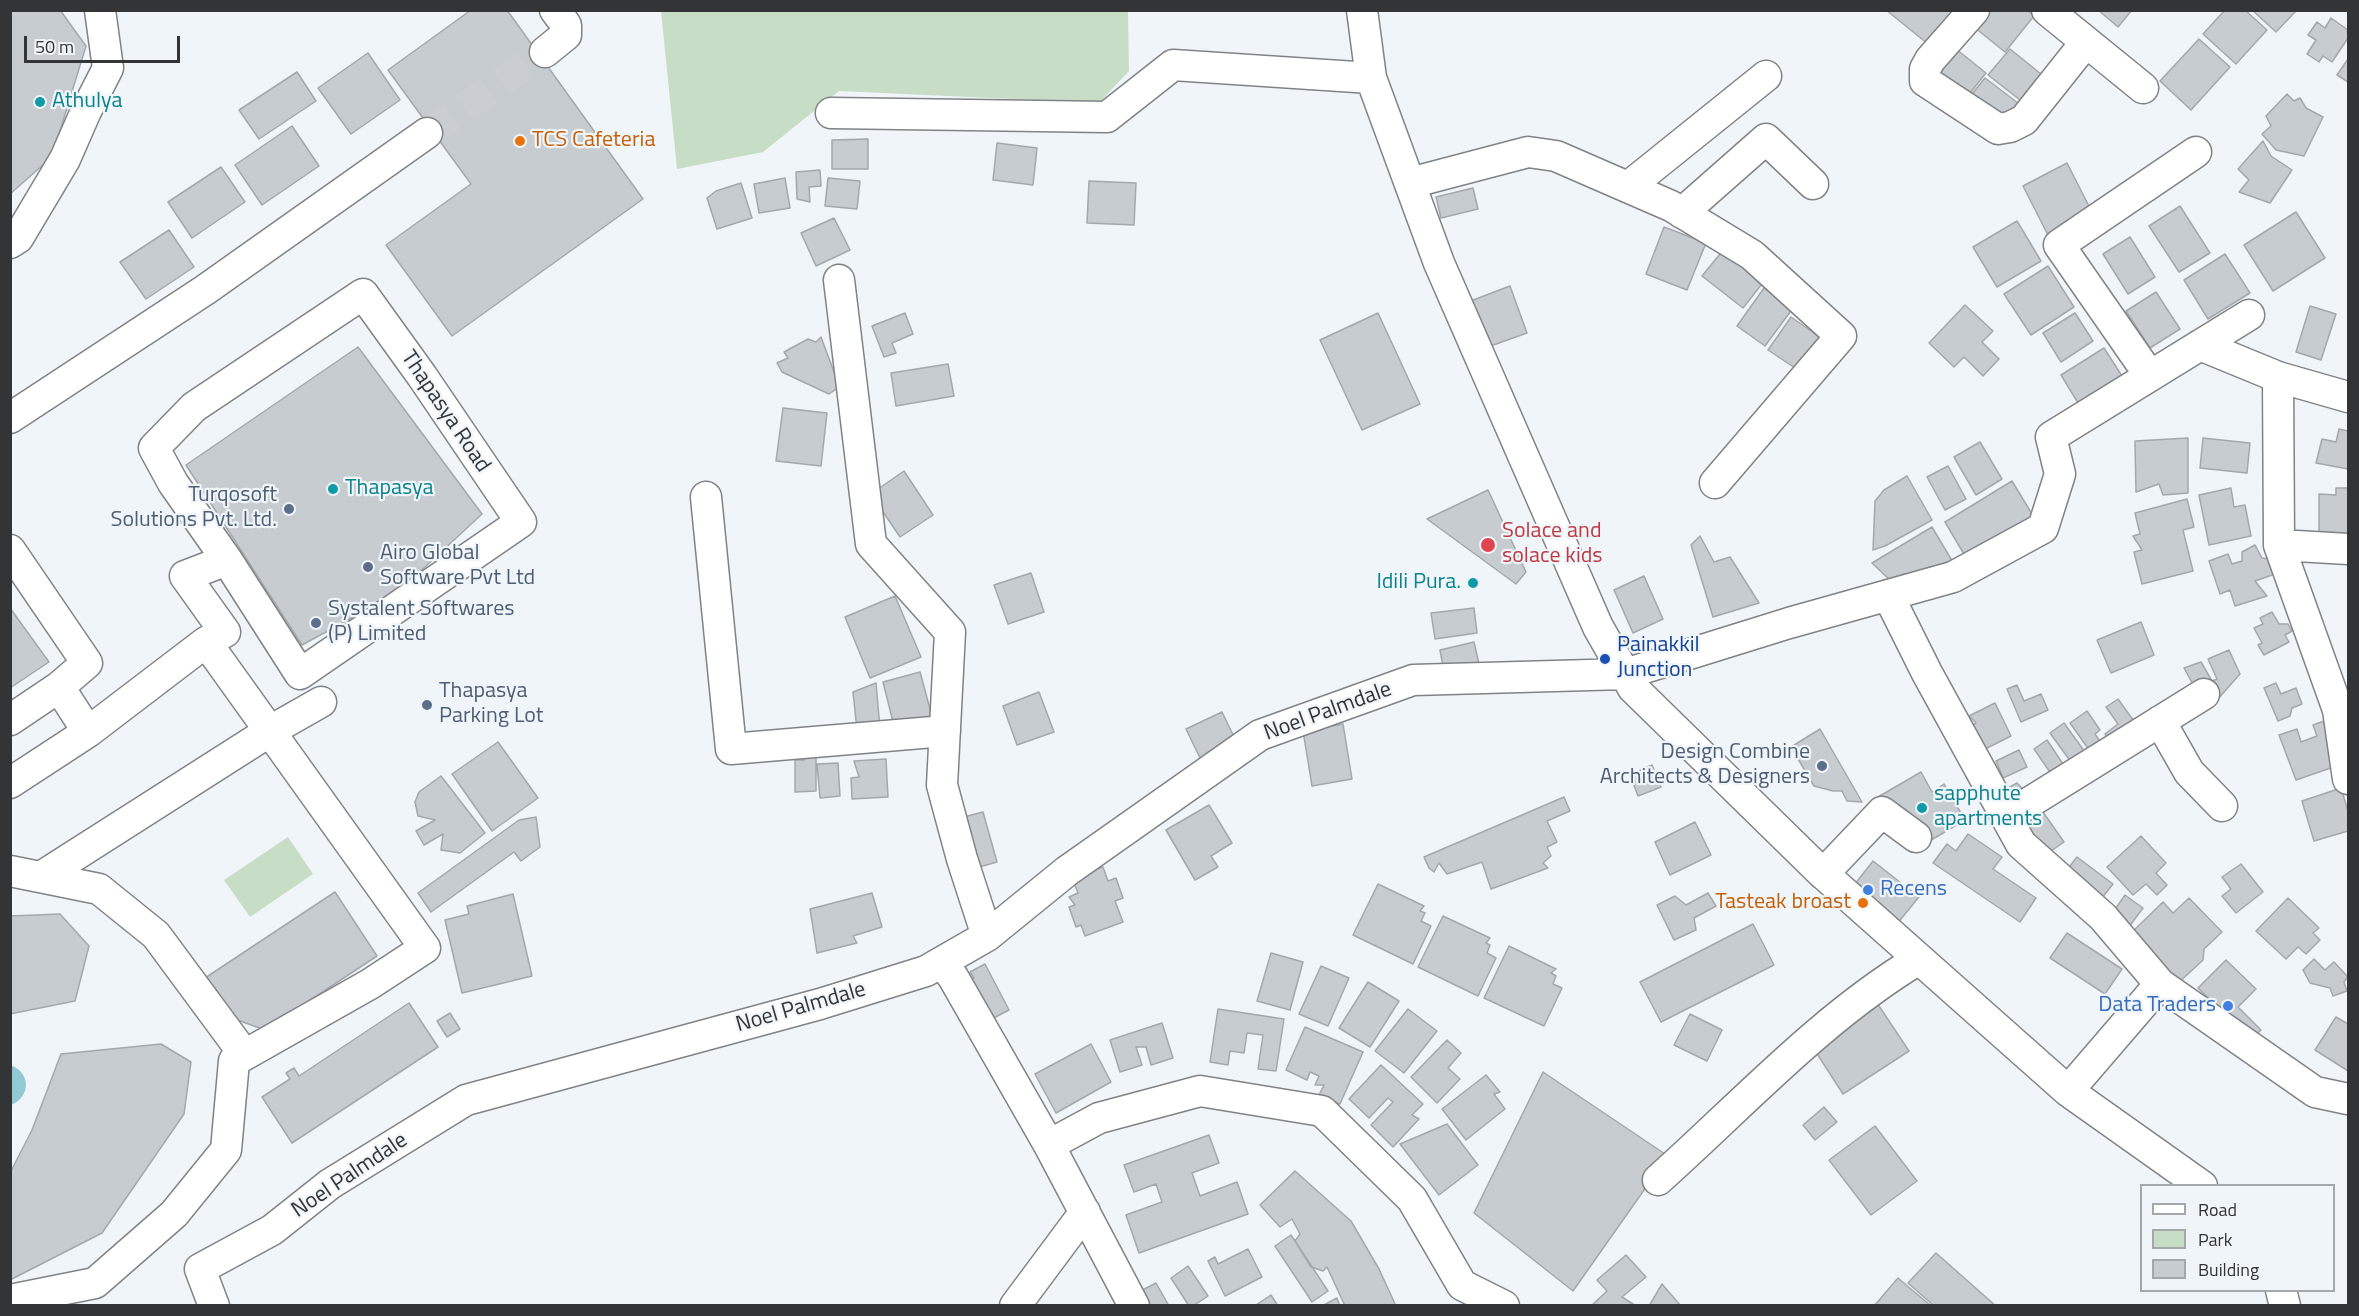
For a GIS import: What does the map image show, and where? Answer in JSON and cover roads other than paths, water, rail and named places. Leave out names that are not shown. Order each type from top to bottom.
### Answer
[{"type":"street","points":[[10,243],[18,238],[65,159],[108,68],[100,10]]},
{"type":"street","points":[[545,52],[566,35],[566,25],[555,10]]},
{"type":"street","points":[[1362,10],[1371,78],[1439,263],[1598,627],[1633,688],[1823,874],[2068,1091],[2201,1184]]},
{"type":"street","points":[[1974,10],[1930,60],[1925,69],[1924,81],[1998,129],[2010,127],[2024,120],[2086,42]]},
{"type":"street","points":[[2047,10],[2143,88]]},
{"type":"street","points":[[831,113],[1107,117],[1173,64],[1371,78]]},
{"type":"street","points":[[1628,187],[1766,76]]},
{"type":"street","points":[[10,418],[205,290],[427,133]]},
{"type":"street","points":[[1682,213],[1766,139],[1813,184]]},
{"type":"street","points":[[1410,183],[1528,152],[1556,156],[1682,213],[1752,255],[1841,336],[1715,483]]},
{"type":"street","points":[[2196,152],[2059,245],[2150,376],[2249,315]]},
{"type":"street","points":[[838,280],[871,544],[950,632],[942,785],[962,859],[987,936]]},
{"type":"street","name":"Thapasya Road","points":[[363,294],[521,522],[300,674],[227,560],[173,483],[154,448],[195,407],[363,294]]},
{"type":"street","points":[[2200,345],[2278,377],[2349,397]]},
{"type":"street","name":"Noel Palmdale","points":[[214,1305],[200,1269],[272,1230],[330,1184],[466,1100],[820,1004],[926,971],[987,936],[1067,871],[1260,735],[1413,680],[1625,674],[1789,623],[1953,577],[2043,528],[2060,474],[2051,437],[2150,376]]},
{"type":"street","points":[[2278,377],[2279,545],[2343,711],[2349,779]]},
{"type":"street","points":[[706,497],[731,749],[945,731]]},
{"type":"street","points":[[2279,545],[2349,549]]},
{"type":"street","points":[[10,550],[87,663],[59,687],[10,720]]},
{"type":"street","points":[[10,783],[88,732],[206,642],[225,632],[185,576],[227,560]]},
{"type":"street","points":[[1888,595],[1927,673],[2021,844],[2103,917],[2160,984],[2315,1092],[2349,1099]]},
{"type":"street","points":[[206,642],[424,948],[370,984],[234,1061]]},
{"type":"street","points":[[59,687],[88,732]]},
{"type":"street","points":[[2006,818],[2204,694]]},
{"type":"street","points":[[41,877],[270,731],[321,702]]},
{"type":"street","points":[[2160,722],[2189,771],[2222,806]]},
{"type":"street","points":[[1823,874],[1882,812],[1916,837]]},
{"type":"street","points":[[10,871],[99,889],[156,935],[242,1050],[234,1061],[226,1150],[174,1214],[95,1283],[10,1300]]},
{"type":"street","points":[[1658,1180],[1789,1057],[1836,1017],[1919,959]]},
{"type":"street","points":[[942,963],[953,977],[1050,1145],[1134,1305]]},
{"type":"street","points":[[2068,1091],[2160,984]]},
{"type":"street","points":[[1050,1145],[1099,1118],[1200,1090],[1322,1111],[1412,1199],[1460,1295],[1504,1305]]},
{"type":"street","points":[[1014,1305],[1085,1212]]},
{"type":"water","points":[[10,1065],[22,1073],[26,1085],[22,1096],[11,1105]]},
{"type":"tunnel","points":[[427,133],[545,52]]},
{"type":"place","name":"Athulya","points":[[40,102]]},
{"type":"place","name":"TCS Cafeteria","points":[[520,141]]},
{"type":"place","name":"Thapasya","points":[[333,489]]},
{"type":"place","name":"Turqosoft Solutions Pvt. Ltd.","points":[[289,509]]},
{"type":"place","name":"Solace and solace kids","points":[[1488,545]]},
{"type":"place","name":"Airo Global Software Pvt Ltd","points":[[368,567]]},
{"type":"place","name":"Idili Pura.","points":[[1473,583]]},
{"type":"place","name":"Systalent Softwares (P) Limited","points":[[316,623]]},
{"type":"place","name":"Painakkil Junction","points":[[1605,659]]},
{"type":"place","name":"Thapasya Parking Lot","points":[[427,705]]},
{"type":"place","name":"Design Combine Architects & Designers","points":[[1822,766]]},
{"type":"place","name":"sapphute apartments","points":[[1922,808]]},
{"type":"place","name":"Recens","points":[[1868,890]]},
{"type":"place","name":"Tasteak broast","points":[[1863,903]]},
{"type":"place","name":"Data Traders","points":[[2228,1006]]}]
